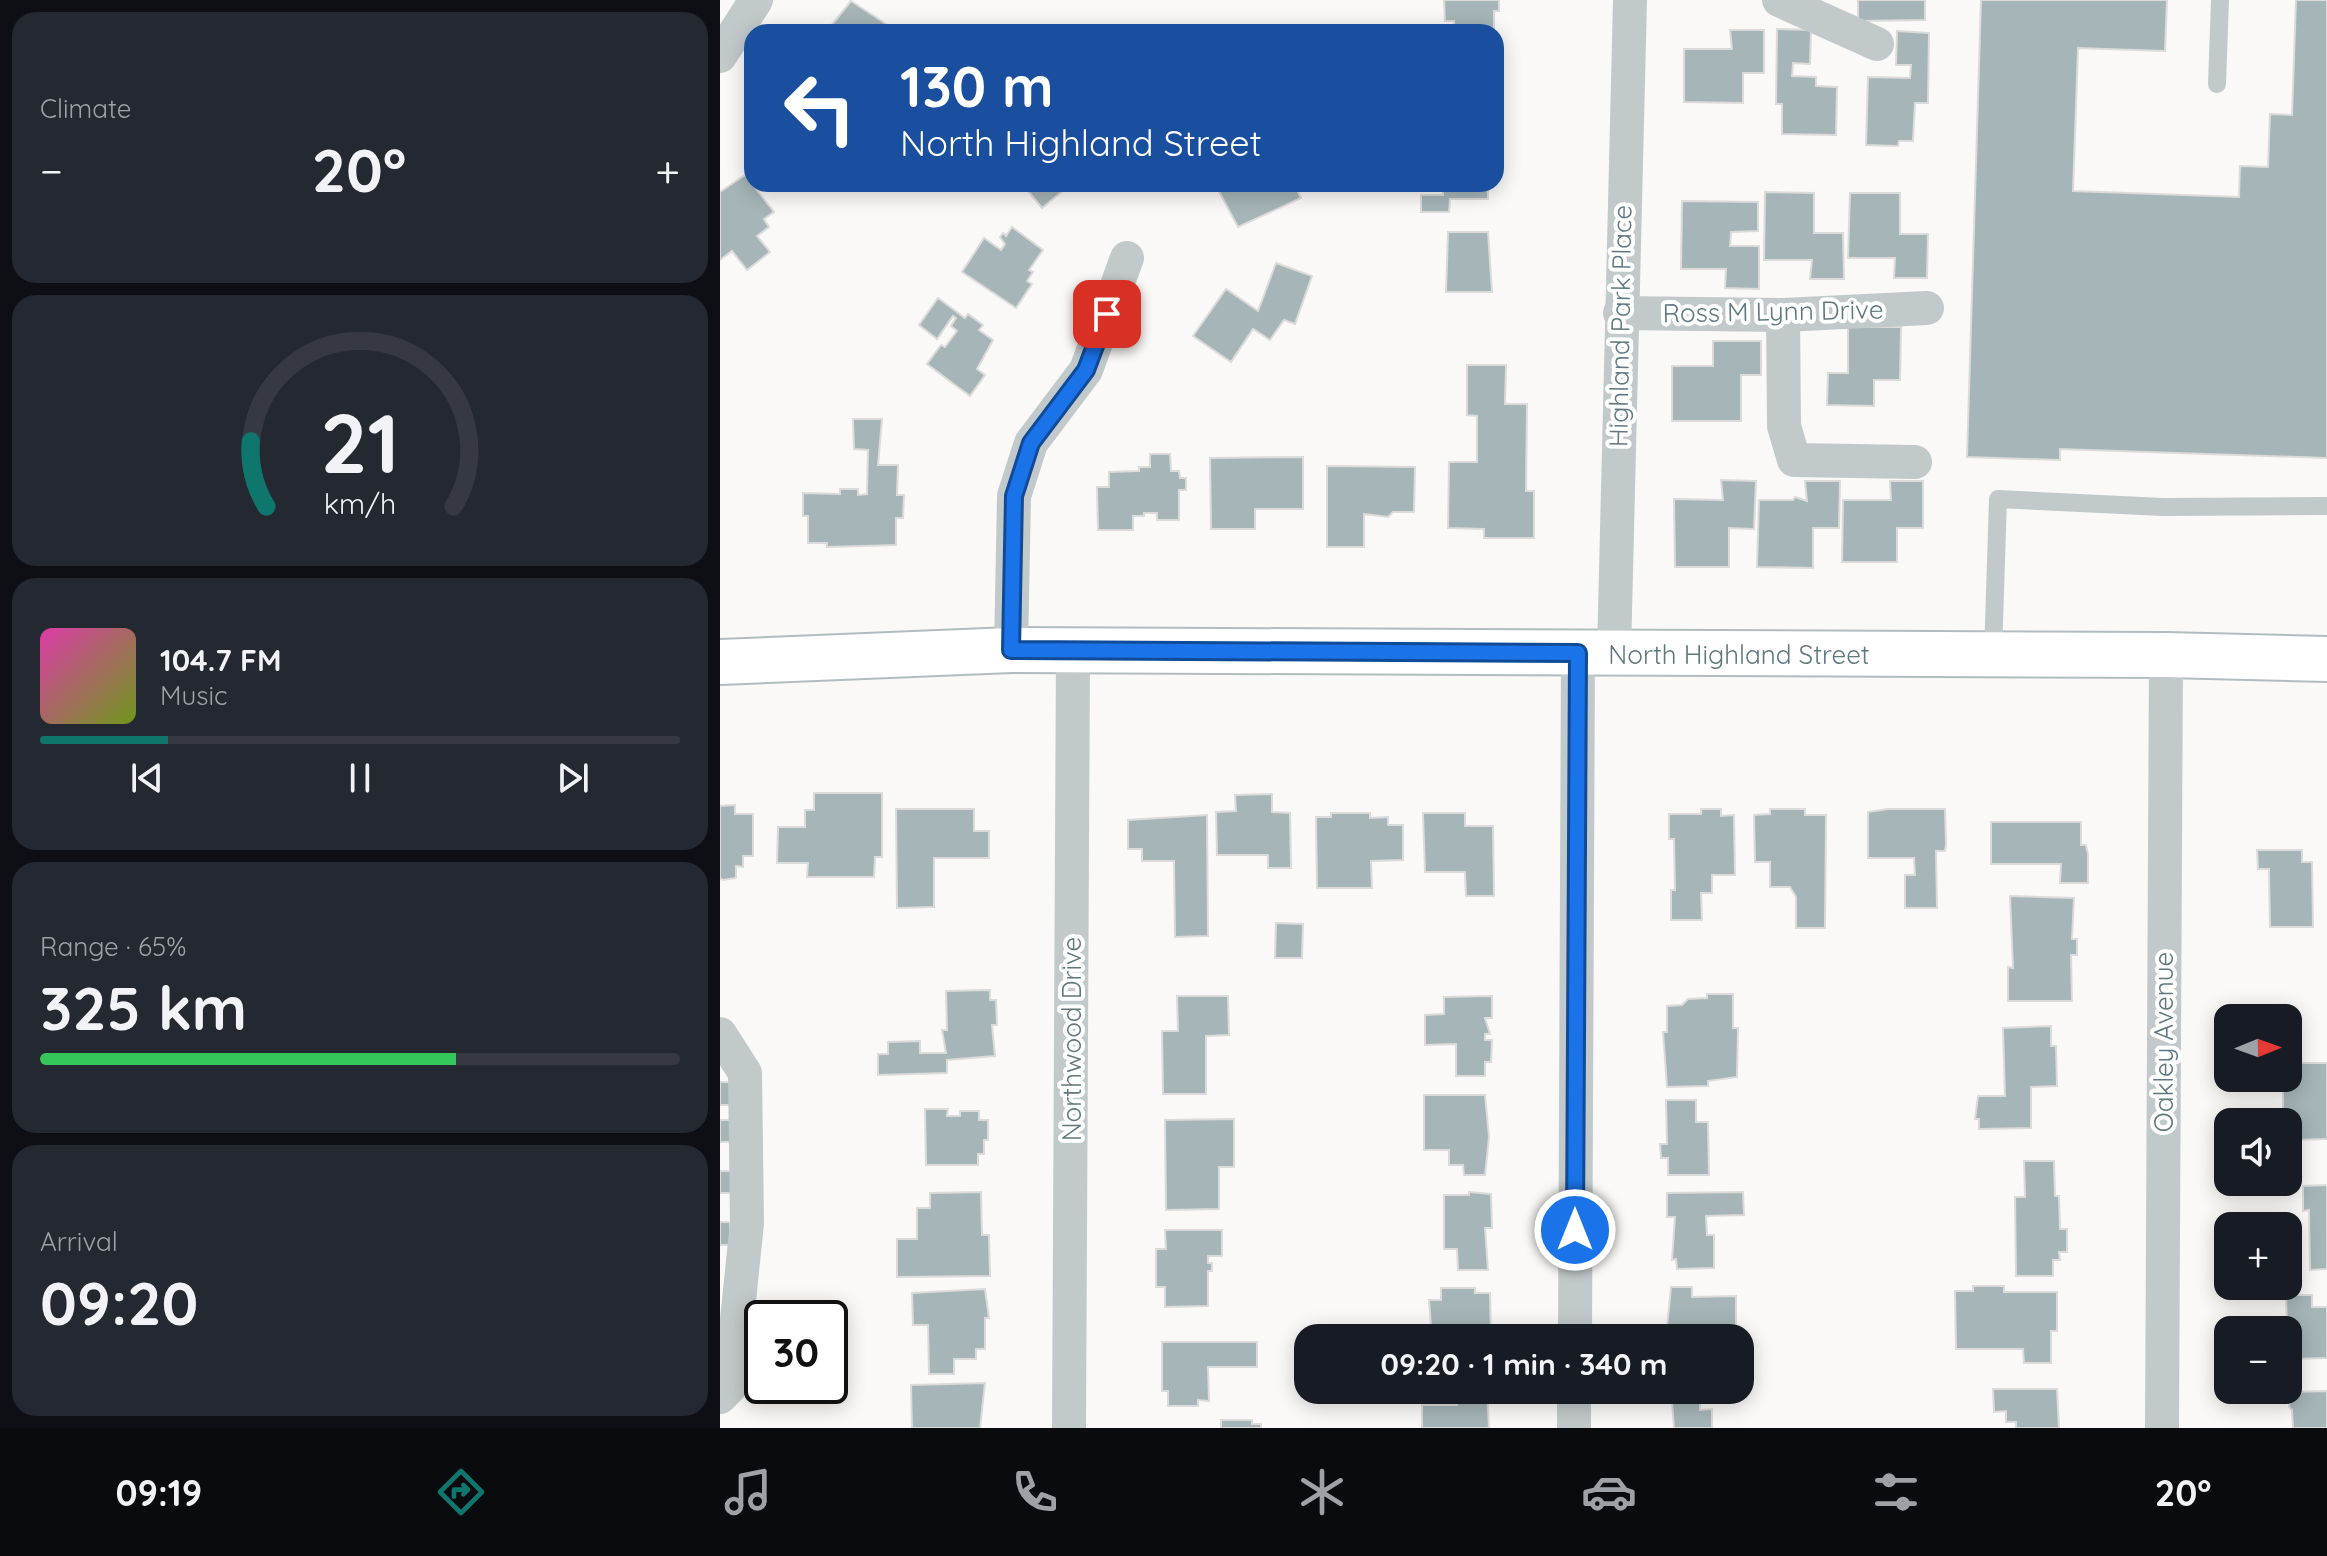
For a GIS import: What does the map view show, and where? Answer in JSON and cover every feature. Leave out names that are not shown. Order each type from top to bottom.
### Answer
[{"type":"main road","name":"North Highland Street","points":[[720,662],[1011,650],[2166,655],[2327,659]]},
{"type":"street","points":[[720,56],[756,0]]},
{"type":"street","name":"Highland Park Place","points":[[1575,1324],[1596,653],[1620,313],[1630,0]]},
{"type":"street","points":[[1779,0],[1877,44]]},
{"type":"street","points":[[1011,650],[1014,496],[1031,443],[1086,370],[1127,258]]},
{"type":"street","name":"Ross M Lynn Drive","points":[[1620,313],[1783,315],[1927,308]]},
{"type":"street","points":[[1783,315],[1784,426],[1794,460],[1915,462]]},
{"type":"street","name":"Northwood Drive","points":[[1069,1428],[1073,651]]},
{"type":"street","name":"Oakley Avenue","points":[[2162,1428],[2166,655]]},
{"type":"street","points":[[720,1034],[745,1073],[747,1223],[730,1387],[720,1397]]},
{"type":"street","points":[[1574,1404],[1574,1428]]},
{"type":"lane","points":[[2217,84],[2220,0]]},
{"type":"lane","points":[[1993,655],[1998,499],[2163,507],[2327,506]]},
{"type":"building","points":[[1444,0],[1499,0],[1499,11],[1494,11],[1494,24],[1454,24],[1454,21],[1445,21]]},
{"type":"building","points":[[1858,0],[1925,0],[1925,20],[1858,21]]},
{"type":"building","points":[[1981,0],[2167,0],[2165,51],[2078,48],[2073,191],[2239,197],[2240,166],[2268,167],[2270,114],[2292,115],[2296,0],[2327,0],[2327,458],[2060,449],[2060,460],[1967,457]]},
{"type":"building","points":[[851,1],[886,24],[832,24]]},
{"type":"building","points":[[1777,29],[1811,30],[1810,64],[1793,63],[1792,76],[1816,77],[1816,86],[1837,87],[1836,135],[1782,134],[1782,104],[1776,104]]},
{"type":"building","points":[[1730,30],[1764,30],[1764,73],[1743,73],[1743,103],[1684,102],[1684,49],[1732,49]]},
{"type":"building","points":[[1897,31],[1929,33],[1928,103],[1915,103],[1913,141],[1899,141],[1898,146],[1866,145],[1868,77],[1910,78],[1911,65],[1896,65]]},
{"type":"building","points":[[744,176],[744,192],[758,192],[774,212],[764,219],[769,227],[757,236],[770,252],[747,270],[732,251],[720,260],[720,192]]},
{"type":"building","points":[[1029,192],[1061,192],[1042,208]]},
{"type":"building","points":[[1219,192],[1298,192],[1301,198],[1238,227]]},
{"type":"building","points":[[1443,192],[1488,192],[1488,199],[1450,199],[1449,212],[1421,212],[1421,195],[1443,195]]},
{"type":"building","points":[[1765,192],[1814,193],[1814,233],[1843,233],[1844,279],[1810,279],[1812,260],[1764,260]]},
{"type":"building","points":[[1850,193],[1900,193],[1900,234],[1928,234],[1927,278],[1894,278],[1895,258],[1848,258]]},
{"type":"building","points":[[1682,201],[1758,202],[1758,231],[1731,232],[1730,246],[1759,246],[1759,289],[1725,288],[1726,269],[1681,269]]},
{"type":"building","points":[[1012,227],[1043,250],[1029,270],[1033,272],[1027,281],[1032,284],[1016,308],[962,272],[984,238],[1001,250],[1005,244],[1000,237],[1003,233],[1006,236]]},
{"type":"building","points":[[1448,232],[1488,232],[1492,292],[1446,292]]},
{"type":"building","points":[[1276,263],[1312,276],[1295,324],[1284,320],[1270,340],[1253,329],[1231,362],[1193,336],[1226,289],[1258,311]]},
{"type":"building","points":[[938,298],[965,318],[968,314],[983,325],[979,330],[993,340],[977,369],[985,375],[970,396],[927,364],[941,345],[945,347],[957,331],[951,326],[956,318],[953,316],[937,339],[919,325]]},
{"type":"building","points":[[1848,327],[1901,327],[1900,380],[1874,380],[1874,406],[1827,405],[1828,373],[1848,373]]},
{"type":"building","points":[[1713,341],[1761,341],[1761,375],[1741,375],[1741,421],[1672,421],[1672,366],[1713,366]]},
{"type":"building","points":[[1467,365],[1506,365],[1505,404],[1527,404],[1526,491],[1534,491],[1534,538],[1484,538],[1484,529],[1448,528],[1449,462],[1477,462],[1477,416],[1467,415]]},
{"type":"building","points":[[853,419],[882,419],[878,465],[898,465],[897,495],[904,495],[903,518],[896,518],[896,545],[827,547],[827,543],[808,543],[808,516],[803,516],[803,493],[840,494],[840,489],[858,489],[858,495],[867,494],[868,450],[854,449]]},
{"type":"building","points":[[1150,454],[1170,454],[1171,471],[1179,471],[1180,478],[1186,478],[1186,490],[1179,490],[1179,520],[1157,520],[1157,513],[1144,513],[1144,516],[1133,516],[1133,530],[1098,530],[1097,487],[1109,487],[1109,472],[1139,471],[1139,467],[1150,467]]},
{"type":"building","points":[[1303,457],[1303,509],[1255,509],[1255,529],[1211,529],[1210,458]]},
{"type":"building","points":[[1327,466],[1415,467],[1414,512],[1393,512],[1388,517],[1364,514],[1364,547],[1327,547]]},
{"type":"building","points":[[1721,480],[1756,481],[1754,529],[1729,528],[1729,567],[1675,567],[1674,499],[1723,500]]},
{"type":"building","points":[[1805,481],[1840,481],[1839,528],[1813,528],[1813,568],[1757,567],[1759,500],[1793,500],[1795,497],[1807,501]]},
{"type":"building","points":[[1890,481],[1923,481],[1923,528],[1897,528],[1897,562],[1842,562],[1843,500],[1891,500]]},
{"type":"building","points":[[814,793],[882,793],[882,857],[875,857],[874,877],[807,877],[808,863],[777,863],[778,827],[805,827],[805,810],[814,810]]},
{"type":"building","points":[[1272,794],[1272,812],[1290,813],[1291,868],[1268,868],[1268,855],[1217,855],[1216,812],[1236,811],[1235,795]]},
{"type":"building","points":[[735,805],[735,814],[753,814],[753,856],[743,856],[743,867],[736,866],[736,878],[723,880],[720,878],[720,806]]},
{"type":"building","points":[[896,809],[974,809],[974,831],[989,831],[989,858],[934,858],[934,907],[897,908]]},
{"type":"building","points":[[1701,809],[1721,809],[1721,816],[1734,815],[1735,875],[1712,875],[1712,893],[1701,893],[1702,920],[1671,920],[1671,890],[1675,890],[1674,839],[1669,839],[1669,814],[1701,814]]},
{"type":"building","points":[[1770,809],[1805,809],[1805,815],[1826,815],[1825,928],[1796,928],[1796,897],[1790,887],[1770,887],[1770,862],[1755,862],[1754,815],[1770,814]]},
{"type":"building","points":[[1945,809],[1945,851],[1936,851],[1937,908],[1905,908],[1905,875],[1915,875],[1914,858],[1868,858],[1868,812]]},
{"type":"building","points":[[1331,813],[1370,813],[1370,818],[1388,817],[1388,825],[1403,825],[1403,860],[1371,861],[1372,888],[1317,888],[1316,817],[1331,817]]},
{"type":"building","points":[[1423,813],[1465,813],[1465,826],[1493,826],[1494,896],[1466,896],[1465,872],[1425,872]]},
{"type":"building","points":[[1207,815],[1208,936],[1175,937],[1174,861],[1142,861],[1142,849],[1128,849],[1128,820]]},
{"type":"building","points":[[1991,822],[2081,822],[2081,845],[2086,845],[2088,854],[2088,883],[2060,883],[2061,864],[1991,864]]},
{"type":"building","points":[[2257,850],[2302,850],[2302,862],[2312,862],[2313,927],[2270,927],[2269,869],[2258,869]]},
{"type":"building","points":[[2010,896],[2074,898],[2072,939],[2077,939],[2077,955],[2071,955],[2072,1001],[2008,1001],[2008,967],[2013,968]]},
{"type":"building","points":[[1276,923],[1303,924],[1302,958],[1275,958]]},
{"type":"building","points":[[990,990],[990,1000],[996,1000],[997,1025],[992,1025],[995,1056],[947,1060],[947,1073],[878,1075],[878,1054],[888,1054],[888,1042],[920,1041],[920,1053],[946,1053],[942,1030],[947,1030],[946,991]]},
{"type":"building","points":[[1707,994],[1733,994],[1733,1028],[1738,1028],[1737,1077],[1708,1081],[1708,1086],[1667,1087],[1663,1032],[1667,1032],[1667,1006],[1682,1005],[1688,999],[1707,998]]},
{"type":"building","points":[[1177,996],[1228,996],[1229,1035],[1206,1036],[1206,1094],[1163,1094],[1162,1031],[1178,1031]]},
{"type":"building","points":[[1492,996],[1492,1018],[1485,1018],[1490,1034],[1485,1034],[1485,1040],[1492,1040],[1491,1062],[1485,1062],[1485,1076],[1456,1076],[1456,1044],[1425,1045],[1425,1015],[1444,1014],[1444,997]]},
{"type":"building","points":[[2051,1026],[2051,1046],[2056,1046],[2057,1086],[2031,1087],[2031,1128],[1979,1129],[1979,1119],[1975,1119],[1978,1096],[2005,1096],[2003,1028]]},
{"type":"building","points":[[2302,1063],[2327,1063],[2327,1139],[2302,1140],[2302,1108],[2283,1108],[2283,1092],[2302,1092]]},
{"type":"building","points":[[720,1082],[732,1082],[732,1105],[720,1105]]},
{"type":"building","points":[[1424,1095],[1485,1095],[1489,1137],[1485,1175],[1464,1175],[1463,1165],[1449,1165],[1449,1150],[1424,1150]]},
{"type":"building","points":[[1666,1100],[1696,1100],[1696,1122],[1708,1122],[1709,1175],[1668,1175],[1668,1158],[1661,1158],[1660,1144],[1667,1144]]},
{"type":"building","points":[[925,1109],[948,1109],[947,1116],[960,1116],[960,1111],[979,1111],[979,1120],[988,1120],[988,1140],[984,1140],[984,1154],[978,1154],[978,1165],[926,1165]]},
{"type":"building","points":[[1234,1119],[1234,1167],[1219,1167],[1219,1209],[1166,1210],[1165,1120]]},
{"type":"building","points":[[720,1120],[732,1120],[732,1142],[720,1142]]},
{"type":"building","points":[[2024,1161],[2054,1161],[2055,1196],[2059,1196],[2060,1229],[2067,1229],[2067,1252],[2059,1252],[2060,1260],[2053,1260],[2053,1276],[2016,1276],[2015,1197],[2025,1197]]},
{"type":"building","points":[[720,1171],[731,1171],[731,1193],[720,1193]]},
{"type":"building","points":[[2327,1185],[2327,1269],[2310,1270],[2309,1210],[2303,1211],[2303,1186]]},
{"type":"building","points":[[981,1192],[982,1235],[989,1235],[990,1276],[897,1277],[897,1239],[917,1239],[917,1208],[930,1208],[930,1193]]},
{"type":"building","points":[[1469,1192],[1491,1194],[1492,1228],[1485,1228],[1488,1270],[1458,1270],[1457,1249],[1444,1249],[1444,1195],[1469,1195]]},
{"type":"building","points":[[1743,1192],[1744,1215],[1706,1216],[1707,1235],[1714,1235],[1714,1268],[1677,1269],[1676,1259],[1672,1260],[1675,1217],[1667,1217],[1667,1193]]},
{"type":"building","points":[[720,1222],[730,1222],[730,1245],[720,1245]]},
{"type":"building","points":[[1165,1230],[1222,1230],[1222,1256],[1208,1256],[1212,1271],[1208,1271],[1208,1306],[1165,1307],[1165,1287],[1156,1287],[1156,1249],[1166,1249]]},
{"type":"building","points":[[1973,1286],[2004,1286],[2004,1292],[2057,1292],[2057,1331],[2051,1331],[2051,1363],[2024,1363],[2023,1349],[1956,1349],[1955,1291],[1973,1291]]},
{"type":"building","points":[[1671,1287],[1692,1287],[1692,1297],[1736,1296],[1736,1324],[1667,1324]]},
{"type":"building","points":[[1441,1288],[1475,1288],[1475,1293],[1490,1293],[1491,1324],[1431,1324],[1429,1300],[1441,1300]]},
{"type":"building","points":[[985,1289],[989,1318],[985,1318],[985,1349],[976,1349],[976,1359],[954,1359],[954,1374],[929,1374],[928,1325],[913,1325],[912,1293]]},
{"type":"building","points":[[2302,1295],[2312,1295],[2312,1307],[2327,1307],[2327,1358],[2302,1359],[2302,1316],[2287,1316],[2286,1300],[2302,1300]]},
{"type":"building","points":[[1162,1342],[1257,1342],[1257,1367],[1208,1367],[1209,1401],[1198,1400],[1198,1406],[1168,1406],[1168,1391],[1162,1391]]},
{"type":"building","points":[[985,1383],[980,1428],[912,1428],[911,1385]]},
{"type":"building","points":[[1993,1389],[2057,1389],[2059,1428],[2016,1428],[2016,1422],[2006,1422],[2006,1411],[1994,1412]]},
{"type":"building","points":[[2327,1391],[2327,1428],[2293,1428],[2290,1404],[2302,1404],[2302,1392]]},
{"type":"building","points":[[1488,1404],[1489,1428],[1422,1428],[1422,1405]]},
{"type":"building","points":[[1672,1404],[1700,1404],[1700,1410],[1712,1409],[1712,1428],[1674,1428]]},
{"type":"building","points":[[1221,1420],[1252,1420],[1252,1424],[1261,1424],[1261,1428],[1221,1428]]},
{"type":"route","points":[[1107,314],[1086,370],[1031,443],[1014,496],[1011,650],[1578,653],[1575,1230]]}]
